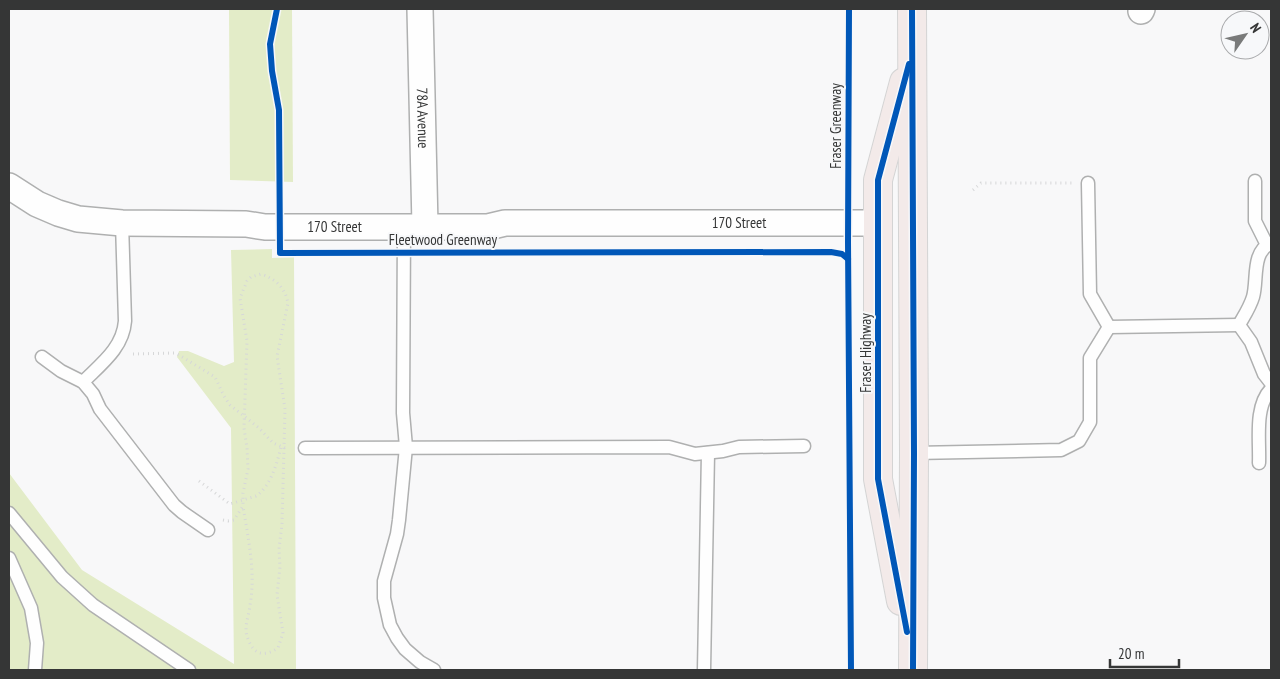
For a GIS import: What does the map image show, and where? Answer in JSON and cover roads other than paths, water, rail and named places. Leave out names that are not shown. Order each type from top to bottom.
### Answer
[{"type":"main road","name":"Fraser Highway","points":[[912,9],[913,666]]},
{"type":"main road","name":"Fraser Highway","points":[[913,47],[878,180],[878,479],[913,666]]},
{"type":"main road","points":[[879,339],[897,439],[914,453]]},
{"type":"street","name":"78A Avenue","points":[[414,227],[420,9]]},
{"type":"street","name":"170 Street","points":[[9,186],[23,196],[58,213],[78,219],[122,223],[246,224],[265,227],[488,227],[506,223],[878,223]]},
{"type":"lane","points":[[1239,325],[1254,294],[1257,262],[1269,244],[1255,221],[1255,181]]},
{"type":"lane","points":[[1088,183],[1090,294],[1109,327]]},
{"type":"lane","points":[[83,382],[110,356],[119,344],[124,328],[122,223]]},
{"type":"lane","points":[[414,227],[403,413],[406,448],[397,534],[384,580],[384,598],[390,625],[405,650],[434,670]]},
{"type":"lane","points":[[1109,327],[1239,325]]},
{"type":"lane","points":[[1239,325],[1251,342],[1264,374],[1271,383]]},
{"type":"lane","points":[[914,453],[1061,450],[1078,441],[1090,422],[1090,358],[1109,327]]},
{"type":"lane","points":[[42,357],[60,371],[83,382],[93,394],[100,408],[174,505],[208,530]]},
{"type":"lane","points":[[1259,463],[1260,411],[1265,396],[1271,389]]},
{"type":"lane","points":[[305,448],[669,447],[695,454],[739,447],[804,446]]},
{"type":"lane","points":[[704,670],[708,453]]},
{"type":"lane","points":[[9,513],[62,577],[94,605],[189,670]]},
{"type":"lane","points":[[9,558],[31,608],[37,643],[35,670]]}]
